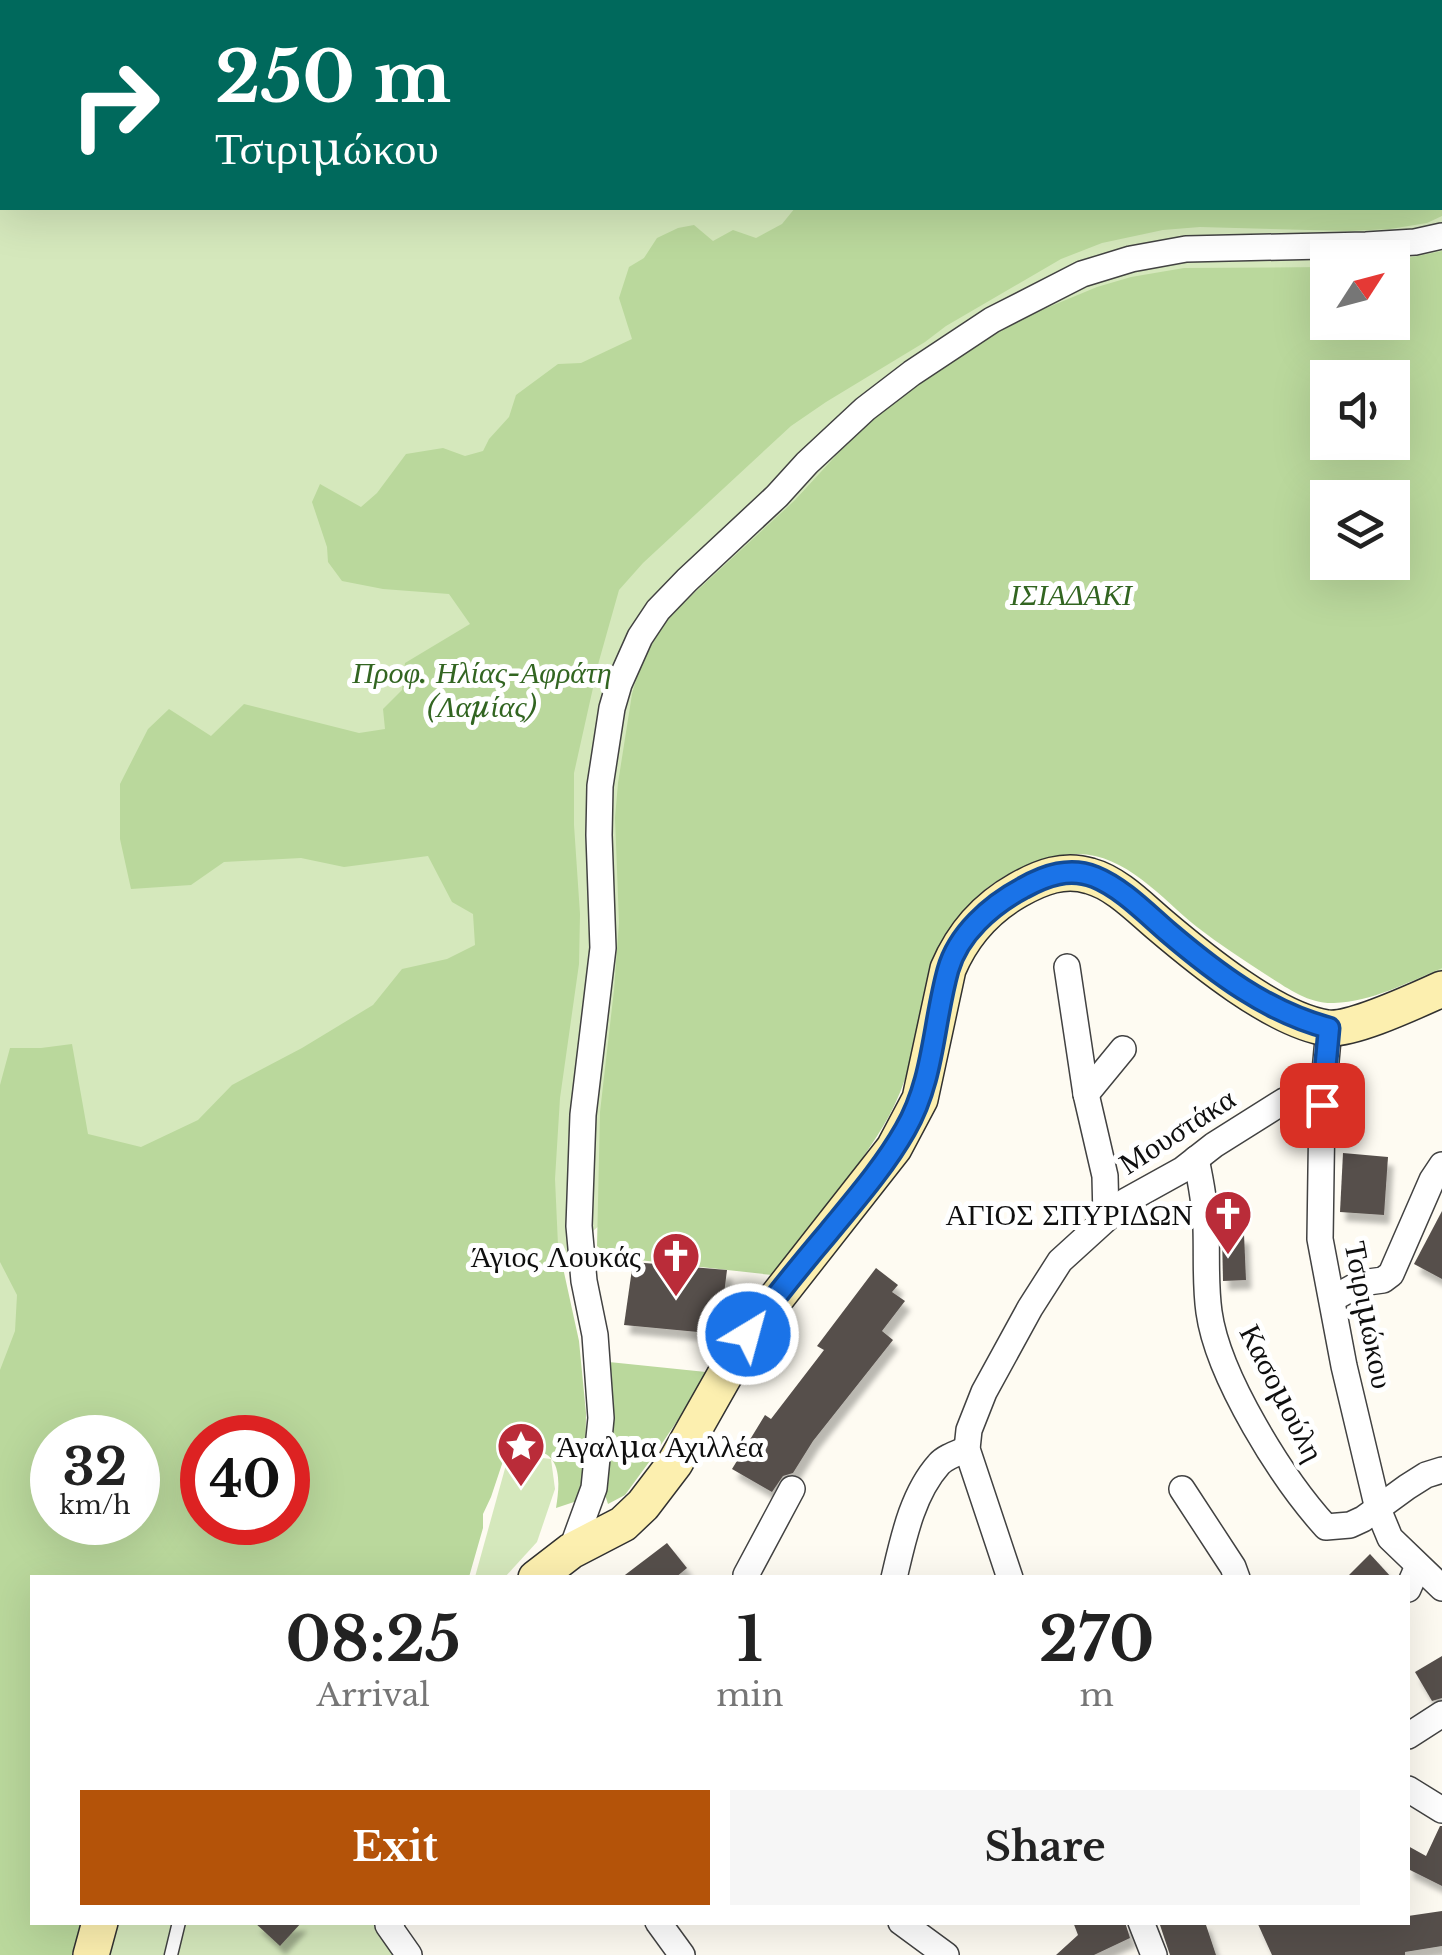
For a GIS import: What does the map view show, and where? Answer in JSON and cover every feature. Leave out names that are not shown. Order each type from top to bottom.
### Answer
[{"type":"street","points":[[551,1566],[594,1488],[601,1418],[595,1335],[584,1281],[579,1226],[583,1115],[602,948],[600,786],[619,684],[648,622],[686,580],[865,408],[961,340],[1042,292],[1082,274],[1186,249],[1393,244],[1442,236]]},
{"type":"street","points":[[551,1566],[633,1517],[664,1480],[748,1334],[894,1148],[920,1099],[953,957],[975,925],[1012,894],[1058,874],[1078,873],[1100,879],[1220,974],[1278,1009],[1329,1028],[1350,1025],[1442,989]]},
{"type":"street","points":[[1067,968],[1086,1094],[1105,1176],[1106,1218]]},
{"type":"street","name":"Τσιριμώκου","points":[[1329,1028],[1322,1105],[1320,1239],[1344,1366],[1378,1509],[1390,1538],[1413,1577],[1442,1588]]},
{"type":"street","points":[[1086,1094],[1123,1050]]},
{"type":"street","name":"Μουστάκα","points":[[895,1575],[926,1484],[940,1461],[968,1440],[996,1370],[1060,1261],[1126,1201],[1172,1176],[1284,1100],[1299,1095]]},
{"type":"street","name":"Κασομούλη","points":[[1196,1159],[1204,1199],[1208,1299],[1227,1371],[1285,1475],[1326,1527],[1350,1525],[1378,1509]]},
{"type":"street","points":[[1332,1299],[1361,1283],[1383,1280],[1392,1274],[1442,1165]]},
{"type":"street","points":[[968,1440],[1009,1575]]},
{"type":"street","points":[[1378,1509],[1426,1475],[1442,1470]]},
{"type":"street","points":[[746,1575],[792,1489]]},
{"type":"street","points":[[1182,1489],[1236,1575]]},
{"type":"street","points":[[1410,1735],[1442,1714]]},
{"type":"street","points":[[1410,1790],[1442,1810]]},
{"type":"street","points":[[91,1955],[99,1925]]},
{"type":"street","points":[[391,1925],[409,1955]]},
{"type":"street","points":[[660,1925],[682,1955]]},
{"type":"street","points":[[905,1925],[946,1955]]},
{"type":"street","points":[[1142,1925],[1154,1955]]},
{"type":"lane","points":[[172,1955],[177,1925]]},
{"type":"green space","name":"Προφ. Ηλίας-Αφράτη (Λαμίας)","points":[[0,210],[1442,210],[1442,974],[1347,997],[1105,852],[1058,846],[1001,863],[928,939],[445,1360],[309,1575],[30,1575],[30,1924],[0,1955]]},
{"type":"green space","points":[[793,210],[1442,210],[1442,216],[1427,223],[1390,229],[1163,230],[1102,243],[1061,259],[946,326],[791,426],[619,590],[574,773],[579,964],[560,1098],[555,1179],[558,1245],[579,1341],[586,1413],[585,1483],[577,1501],[556,1508],[557,1470],[549,1456],[530,1450],[505,1455],[483,1514],[483,1528],[470,1575],[30,1575],[30,1925],[80,1925],[72,1955],[0,1955],[0,1370],[15,1331],[17,1295],[0,1262],[0,1085],[10,1048],[72,1044],[88,1134],[141,1147],[198,1120],[232,1085],[373,1005],[402,969],[447,959],[475,945],[473,914],[452,902],[428,856],[344,867],[301,858],[224,862],[191,885],[131,889],[120,839],[120,784],[148,729],[169,709],[211,736],[244,704],[359,733],[385,729],[383,709],[402,690],[405,663],[470,624],[449,594],[342,581],[328,562],[312,502],[320,484],[361,507],[377,493],[406,454],[443,448],[465,456],[483,451],[509,417],[516,395],[558,364],[581,363],[632,339],[619,298],[629,267],[644,258],[657,238],[694,225],[713,241],[733,230],[756,238],[782,224]]},
{"type":"green space","name":"ΙΣΙΑΔΑΚΙ","points":[[1442,251],[1442,968],[1362,999],[1315,1001],[1289,989],[1222,945],[1141,879],[1111,861],[1076,854],[1042,860],[1011,873],[981,893],[958,919],[931,982],[903,1085],[889,1116],[848,1178],[772,1275],[612,1257],[597,1246],[600,1112],[619,923],[615,818],[632,694],[641,663],[663,622],[794,501],[890,402],[1027,316],[1097,287],[1184,268],[1310,267],[1310,340],[1410,340],[1410,258]]},
{"type":"green space","points":[[609,1362],[706,1372],[684,1411],[625,1495],[608,1504],[604,1492]]},
{"type":"green space","points":[[509,1454],[551,1459],[555,1489],[537,1542],[507,1575],[476,1575]]},
{"type":"green space","points":[[111,1925],[375,1925],[395,1955],[104,1955]]},
{"type":"building","points":[[1343,1153],[1388,1157],[1384,1215],[1340,1212]]},
{"type":"building","points":[[1442,1211],[1442,1279],[1414,1264]]},
{"type":"building","name":"ΑΓΙΟΣ ΣΠΥΡΙΔΩΝ","points":[[1222,1234],[1244,1234],[1246,1280],[1223,1281]]},
{"type":"building","name":"Άγιος Λουκάς","points":[[633,1262],[727,1270],[719,1334],[624,1325]]},
{"type":"building","points":[[876,1268],[898,1285],[892,1292],[905,1301],[882,1331],[893,1340],[813,1441],[793,1473],[783,1476],[772,1492],[732,1469],[765,1415],[771,1419],[824,1350],[817,1346]]},
{"type":"building","points":[[667,1543],[687,1568],[679,1575],[625,1575]]},
{"type":"building","points":[[1370,1554],[1389,1575],[1349,1575]]},
{"type":"building","points":[[1442,1656],[1442,1698],[1432,1701],[1415,1672]]},
{"type":"building","points":[[1442,1826],[1442,1886],[1410,1870],[1410,1847],[1426,1856]]},
{"type":"building","points":[[1442,1911],[1442,1946],[1405,1955],[1272,1955],[1258,1925],[1410,1925],[1410,1916]]},
{"type":"building","points":[[257,1925],[299,1925],[280,1946]]},
{"type":"building","points":[[1074,1925],[1126,1925],[1130,1938],[1094,1955],[1056,1955],[1078,1935]]},
{"type":"building","points":[[1160,1925],[1206,1925],[1216,1955],[1170,1955]]},
{"type":"place","name":"ΑΓΙΟΣ ΣΠΥΡΙΔΩΝ","points":[[1228,1256]]},
{"type":"place","name":"Άγιος Λουκάς","points":[[676,1298]]},
{"type":"place","name":"Άγαλμα Αχιλλέα","points":[[521,1488]]},
{"type":"route","points":[[748,1334],[865,1188],[913,1116],[926,1078],[948,969],[958,947],[989,912],[1037,880],[1068,872],[1100,879],[1220,974],[1278,1009],[1329,1028],[1322,1105]]}]
